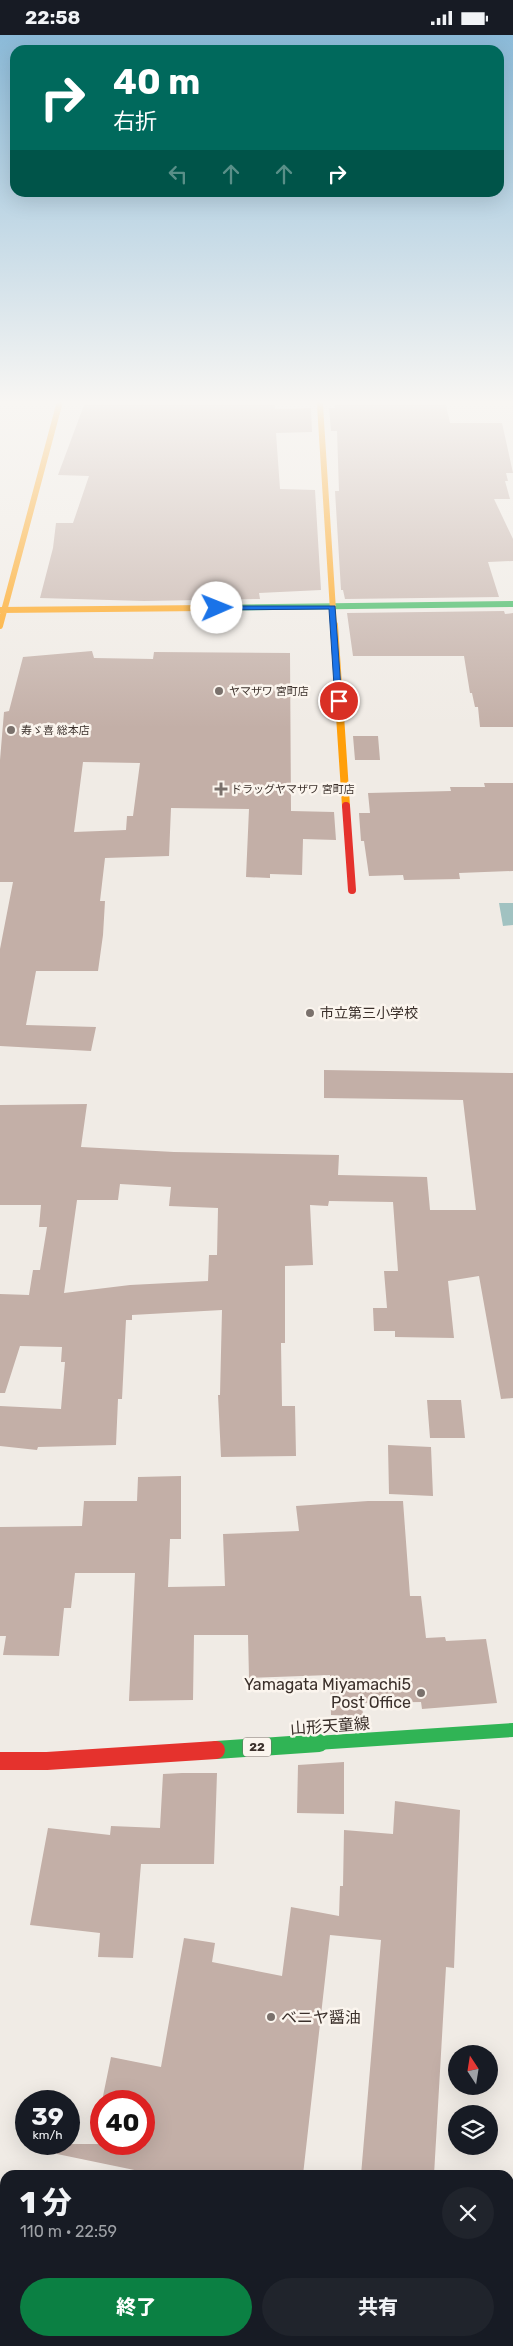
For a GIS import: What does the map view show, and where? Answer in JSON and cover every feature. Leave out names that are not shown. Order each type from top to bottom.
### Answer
[{"type":"street","points":[[0,627],[2,610],[29,513]]},
{"type":"street","points":[[326,513],[352,890]]},
{"type":"street","points":[[2,610],[513,604]]},
{"type":"street","name":"山形天童線","points":[[0,1761],[47,1761],[513,1730]]},
{"type":"water","points":[[499,903],[513,903],[513,925],[503,926]]},
{"type":"building","points":[[76,513],[316,513],[321,590],[259,593],[260,599],[144,601],[40,598],[53,548],[56,523],[73,523]]},
{"type":"building","points":[[336,513],[501,513],[513,539],[513,561],[488,562],[499,597],[345,599],[343,590],[341,590]]},
{"type":"building","points":[[504,611],[505,614],[513,613],[513,727],[480,727],[478,707],[475,707],[472,693],[470,693],[464,656],[353,656],[347,613]]},
{"type":"building","points":[[92,651],[94,658],[153,659],[154,652],[290,653],[291,811],[334,812],[336,840],[303,839],[302,875],[270,874],[270,878],[246,877],[249,809],[171,808],[169,856],[105,858],[100,901],[105,901],[103,935],[98,971],[36,971],[26,1025],[96,1027],[91,1051],[0,1046],[0,949],[13,882],[0,882],[0,760],[4,712],[9,711],[23,657]],"holes":[[[83,762],[140,763],[133,816],[127,816],[126,830],[74,832]]]},
{"type":"building","points":[[353,736],[378,736],[380,760],[355,760]]},
{"type":"building","points":[[484,783],[513,783],[513,871],[459,873],[460,879],[404,880],[403,875],[369,876],[364,841],[361,841],[359,813],[370,813],[368,793],[451,791],[450,787],[485,787]]},
{"type":"building","points":[[324,1070],[513,1073],[513,1398],[501,1399],[479,1276],[448,1281],[454,1338],[395,1337],[395,1331],[374,1331],[373,1308],[387,1308],[384,1271],[398,1271],[393,1202],[329,1201],[328,1206],[310,1205],[313,1265],[285,1266],[285,1343],[281,1343],[282,1406],[295,1406],[296,1456],[221,1457],[218,1395],[220,1395],[222,1310],[132,1315],[132,1320],[126,1320],[122,1399],[118,1399],[116,1445],[38,1447],[37,1450],[0,1446],[0,1406],[61,1409],[65,1362],[61,1362],[62,1347],[20,1346],[5,1393],[0,1393],[0,1294],[29,1295],[33,1270],[40,1270],[47,1227],[39,1227],[41,1205],[0,1205],[0,1105],[87,1104],[81,1147],[174,1152],[339,1155],[338,1175],[427,1177],[430,1210],[476,1210],[463,1100],[324,1098]],"holes":[[[120,1184],[171,1187],[169,1206],[218,1208],[217,1255],[209,1255],[208,1281],[130,1285],[64,1293],[77,1200],[118,1200]]]},
{"type":"building","points":[[427,1400],[461,1400],[465,1438],[430,1438]]},
{"type":"building","points":[[388,1445],[431,1447],[433,1496],[389,1494]]},
{"type":"building","points":[[181,1476],[181,1539],[170,1539],[168,1587],[225,1586],[223,1534],[299,1531],[296,1506],[368,1501],[403,1501],[410,1596],[421,1596],[426,1638],[445,1637],[446,1641],[486,1639],[497,1703],[422,1709],[421,1702],[362,1703],[363,1716],[331,1715],[330,1675],[249,1678],[248,1635],[194,1635],[193,1700],[129,1701],[135,1573],[75,1573],[71,1608],[64,1608],[59,1656],[3,1655],[6,1636],[0,1636],[0,1527],[82,1526],[84,1501],[137,1501],[138,1477]]},
{"type":"building","points":[[344,1762],[344,1814],[297,1813],[298,1765]]},
{"type":"building","points":[[217,1773],[214,1864],[141,1864],[133,1958],[98,1957],[100,1933],[30,1925],[48,1828],[110,1835],[111,1826],[160,1828],[163,1774]]},
{"type":"building","points":[[395,1801],[460,1810],[454,1968],[446,1967],[434,2170],[361,2170],[381,1940],[330,1935],[304,2170],[134,2170],[62,2155],[80,2155],[80,2144],[90,2144],[90,2155],[155,2155],[155,2090],[104,2090],[111,2057],[161,2067],[184,1938],[215,1943],[212,1962],[282,1976],[291,1907],[339,1916],[340,1886],[343,1886],[344,1830],[393,1834]]},
{"type":"traffic: fast","points":[[205,608],[513,604]]},
{"type":"traffic: fast","points":[[216,1750],[513,1730]]},
{"type":"traffic: slow","points":[[0,627],[30,513]]},
{"type":"traffic: slow","points":[[327,513],[346,806]]},
{"type":"traffic: slow","points":[[0,610],[205,608]]},
{"type":"traffic: jam","points":[[346,806],[352,890]]},
{"type":"traffic: jam","points":[[0,1761],[47,1761],[216,1750]]},
{"type":"place","name":"ヤマザワ 宮町店","points":[[219,691]]},
{"type":"place","name":"寿ゞ喜 総本店","points":[[11,730]]},
{"type":"place","name":"ドラッグヤマザワ 宮町店","points":[[221,789]]},
{"type":"place","name":"市立第三小学校","points":[[310,1013]]},
{"type":"place","name":"Yamagata Miyamachi5 Post Office","points":[[421,1693]]},
{"type":"place","name":"ベニヤ醤油","points":[[271,2017]]},
{"type":"route","points":[[217,608],[333,607],[339,701]]}]
